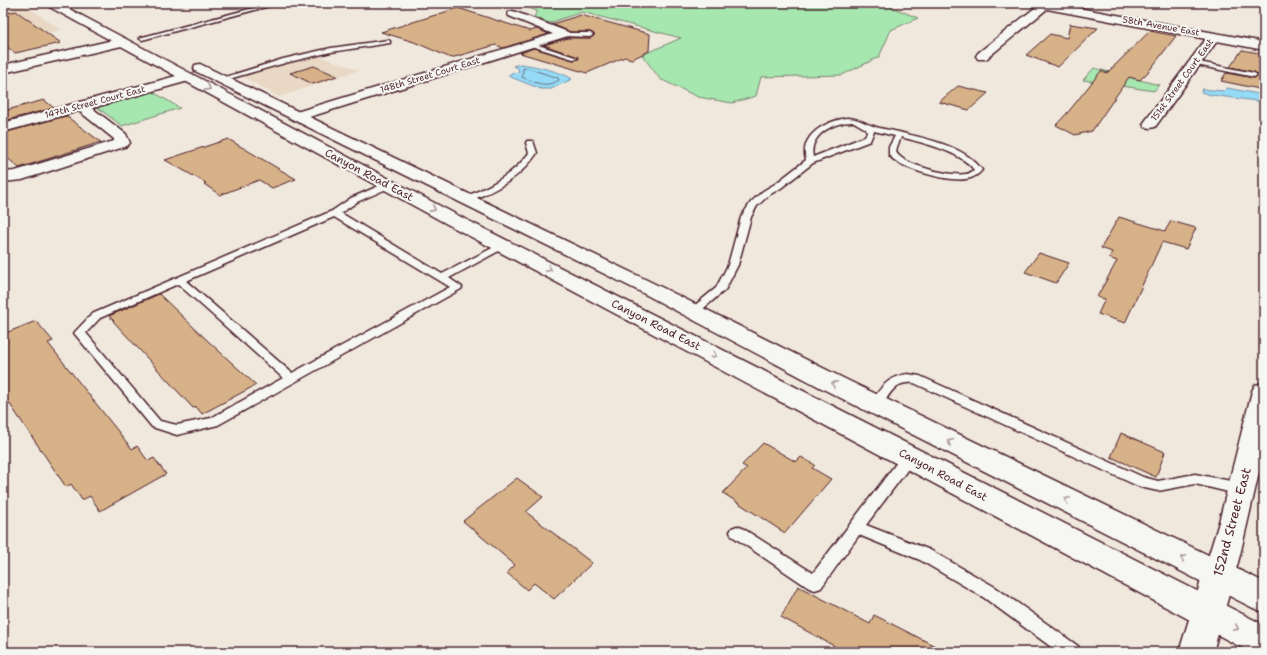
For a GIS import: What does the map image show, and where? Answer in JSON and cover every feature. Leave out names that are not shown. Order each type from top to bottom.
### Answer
[{"type":"main road","name":"Canyon Road East","points":[[50,3],[222,79],[388,185],[1264,642]]},
{"type":"main road","name":"Canyon Road East","points":[[75,3],[187,77],[295,125],[376,155],[467,199],[1264,598]]},
{"type":"main road","points":[[982,56],[1039,4]]},
{"type":"main road","name":"58th Avenue East","points":[[1039,4],[1264,46]]},
{"type":"main road","points":[[513,14],[564,34]]},
{"type":"main road","name":"148th Street Court East","points":[[295,125],[340,102],[564,34]]},
{"type":"main road","name":"151st Street Court East","points":[[1150,124],[1214,36]]},
{"type":"main road","points":[[3,69],[132,40]]},
{"type":"main road","name":"147th Street Court East","points":[[3,128],[187,77]]},
{"type":"main road","points":[[3,177],[16,176],[122,143],[122,137],[82,106]]},
{"type":"main road","name":"152nd Street East","points":[[1196,652],[1208,614],[1241,489],[1264,391]]},
{"type":"lane","points":[[132,40],[278,3]]},
{"type":"lane","points":[[564,34],[590,35]]},
{"type":"lane","points":[[222,79],[283,61],[345,47],[388,42]]},
{"type":"lane","points":[[530,44],[575,58]]},
{"type":"lane","points":[[1194,63],[1254,75]]},
{"type":"lane","points":[[810,161],[807,151],[810,141],[819,132],[832,124],[854,120],[870,128],[899,135],[963,155],[973,161],[978,170],[971,176],[955,178],[936,174],[899,161],[893,156],[892,150],[899,135]]},
{"type":"lane","points":[[693,312],[720,290],[733,265],[746,217],[754,204],[766,192],[778,186],[810,161],[863,141],[871,133],[870,128]]},
{"type":"lane","points":[[467,199],[495,187],[527,163],[533,153],[530,143]]},
{"type":"lane","points":[[335,213],[457,287],[214,422],[178,430],[156,424],[80,333],[96,316],[335,213],[354,200],[388,185]]},
{"type":"lane","points":[[442,278],[503,246]]},
{"type":"lane","points":[[179,280],[291,379]]},
{"type":"lane","points":[[876,405],[895,380],[904,377],[916,379],[1140,482],[1158,486],[1195,480],[1241,489]]},
{"type":"lane","points":[[737,532],[816,583],[909,457]]},
{"type":"lane","points":[[857,528],[925,556],[989,592],[1072,652]]},
{"type":"shaded area","points":[[3,3],[22,3],[61,30],[3,43]]},
{"type":"shaded area","points":[[305,51],[359,70],[279,97],[234,72]]},
{"type":"green space","points":[[527,3],[877,3],[889,6],[918,18],[891,30],[879,57],[842,75],[761,77],[756,96],[732,103],[698,97],[660,79],[642,55],[681,38],[582,12],[549,23],[534,17],[537,11],[523,6]]},
{"type":"green space","points":[[1094,68],[1159,85],[1154,91],[1083,80]]},
{"type":"green space","points":[[150,90],[180,108],[122,126],[97,107]]},
{"type":"water","points":[[520,64],[555,71],[572,79],[551,89],[541,89],[508,76],[511,73],[519,72],[518,68],[513,66]]},
{"type":"water","points":[[1227,88],[1264,95],[1264,102],[1211,95],[1201,92],[1202,89],[1224,91]]},
{"type":"building","points":[[458,8],[530,31],[537,29],[549,34],[503,48],[496,45],[451,58],[414,42],[381,32]]},
{"type":"building","points":[[16,11],[61,43],[15,53],[3,44],[3,14]]},
{"type":"building","points":[[581,15],[650,34],[649,51],[632,59],[625,57],[587,73],[520,53],[534,48],[573,60],[578,59],[578,57],[544,45],[568,38],[590,38],[594,36],[594,34],[590,32],[570,32],[552,24]]},
{"type":"building","points":[[1070,24],[1098,28],[1058,67],[1026,55],[1050,34],[1067,38]]},
{"type":"building","points":[[1150,31],[1176,36],[1149,71],[1140,80],[1129,77],[1092,131],[1075,135],[1056,125],[1101,71],[1107,73]]},
{"type":"building","points":[[1242,50],[1264,54],[1264,90],[1221,81],[1226,73],[1254,78],[1258,75],[1254,72],[1230,67]]},
{"type":"building","points":[[314,66],[337,76],[313,84],[290,73]]},
{"type":"building","points":[[958,86],[988,93],[969,110],[939,102]]},
{"type":"building","points":[[44,100],[54,108],[3,121],[3,111]]},
{"type":"building","points":[[66,116],[101,142],[19,168],[3,154],[3,133]]},
{"type":"building","points":[[228,139],[296,179],[272,188],[259,180],[220,195],[204,184],[206,183],[165,160]]},
{"type":"building","points":[[1119,217],[1165,231],[1171,221],[1196,228],[1186,249],[1162,242],[1125,323],[1098,314],[1105,299],[1097,297],[1117,261],[1109,258],[1112,252],[1101,248]]},
{"type":"building","points":[[1039,253],[1069,263],[1056,283],[1025,272]]},
{"type":"building","points":[[159,294],[256,385],[202,414],[196,407],[193,408],[109,316]]},
{"type":"building","points":[[36,321],[53,341],[48,343],[132,449],[137,446],[148,461],[154,458],[166,474],[100,511],[90,496],[82,500],[71,484],[66,487],[3,394],[3,334]]},
{"type":"building","points":[[1121,433],[1165,452],[1156,477],[1111,457]]},
{"type":"building","points":[[763,443],[796,462],[801,457],[815,465],[812,468],[831,479],[785,533],[723,493],[747,468],[742,465]]},
{"type":"building","points":[[517,478],[543,497],[526,512],[592,563],[554,599],[534,583],[527,590],[507,573],[515,565],[463,521]]},
{"type":"building","points":[[798,586],[870,624],[874,615],[947,652],[845,652],[781,617]]}]
